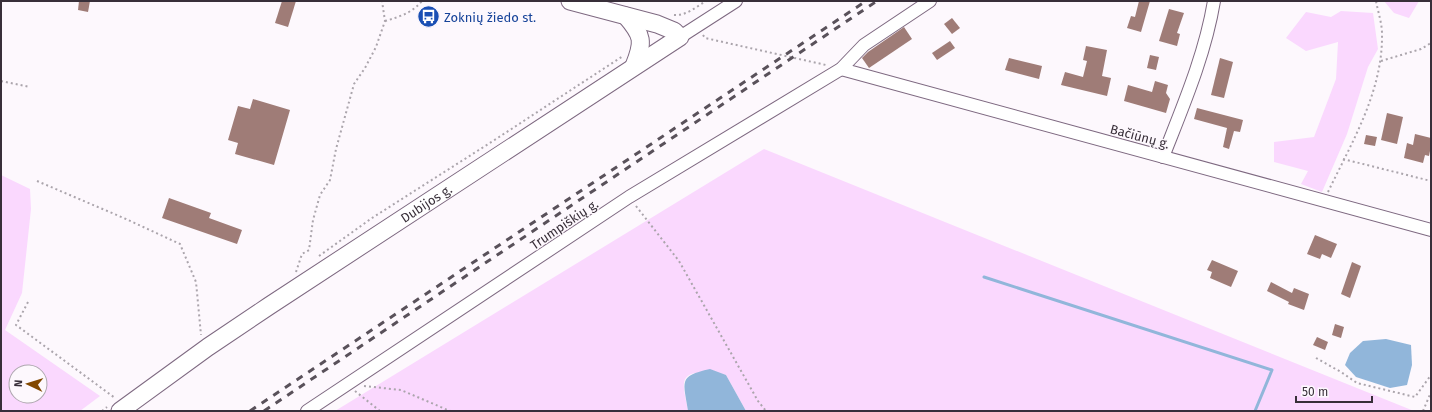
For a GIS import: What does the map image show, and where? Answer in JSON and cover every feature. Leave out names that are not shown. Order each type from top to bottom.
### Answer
[{"type":"main road","points":[[570,1],[657,24],[674,31],[680,37]]},
{"type":"main road","points":[[626,16],[638,30],[640,37],[640,52],[634,66]]},
{"type":"main road","name":"Dubijos g.","points":[[123,409],[208,347],[269,306],[680,37]]},
{"type":"street","name":"Dubijos g.","points":[[680,37],[736,1]]},
{"type":"street","name":"Trumpiškių g.","points":[[307,411],[629,197],[841,69],[864,45],[930,1]]},
{"type":"street","points":[[1163,157],[1190,88],[1206,36],[1214,1]]},
{"type":"street","name":"Bačiūnų g.","points":[[841,69],[1431,230]]},
{"type":"path","points":[[295,273],[302,254],[309,250],[313,220],[320,195],[330,180],[336,149],[354,84],[365,68],[376,47],[385,21],[382,1]]},
{"type":"path","points":[[385,21],[403,16],[417,7],[422,1]]},
{"type":"path","points":[[657,24],[665,15],[679,16],[706,1]]},
{"type":"path","points":[[1324,200],[1369,103],[1377,81],[1381,61],[1382,32],[1376,1]]},
{"type":"path","points":[[688,12],[705,38],[841,69]]},
{"type":"path","points":[[1381,61],[1421,49],[1431,42]]},
{"type":"path","points":[[1,81],[30,87]]},
{"type":"path","points":[[1344,159],[1431,181]]},
{"type":"path","points":[[37,181],[180,244],[196,282],[202,339]]},
{"type":"path","points":[[629,197],[679,261],[758,402],[766,411]]},
{"type":"path","points":[[28,302],[16,325],[123,409]]},
{"type":"path","points":[[1316,358],[1342,372],[1357,384],[1415,397],[1431,375]]},
{"type":"path","points":[[348,385],[380,411]]},
{"type":"path","points":[[348,385],[401,390],[450,411]]},
{"type":"path","points":[[1423,411],[1431,392]]},
{"type":"shaded area","points":[[1384,1],[1419,1],[1409,18],[1394,13]]},
{"type":"shaded area","points":[[1341,11],[1373,13],[1378,49],[1368,67],[1347,134],[1322,192],[1301,184],[1308,171],[1274,162],[1274,142],[1314,137],[1336,79],[1338,42],[1306,51],[1286,38],[1306,12],[1331,17]]},
{"type":"shaded area","points":[[764,149],[1414,411],[746,411],[726,375],[695,373],[686,378],[684,383],[688,411],[335,411]]},
{"type":"shaded area","points":[[1,175],[30,189],[31,209],[22,293],[5,330],[100,396],[80,411],[1,411]]},
{"type":"water","points":[[1386,339],[1411,345],[1412,365],[1407,385],[1390,388],[1356,377],[1345,365],[1350,353],[1363,341]]},
{"type":"water","points":[[710,369],[726,375],[746,411],[688,411],[685,393],[685,382],[687,378],[692,374]]},
{"type":"building","points":[[79,1],[90,1],[88,12],[78,10]]},
{"type":"building","points":[[282,1],[296,1],[288,27],[275,23]]},
{"type":"building","points":[[1139,1],[1150,1],[1141,32],[1127,28],[1131,16],[1135,17]]},
{"type":"building","points":[[423,8],[439,12],[437,22],[421,18]]},
{"type":"building","points":[[1169,9],[1184,13],[1177,33],[1180,34],[1177,46],[1159,41]]},
{"type":"building","points":[[952,18],[960,28],[952,34],[944,24]]},
{"type":"building","points":[[904,27],[912,39],[869,68],[862,58],[868,52]]},
{"type":"building","points":[[950,41],[955,48],[937,60],[932,53]]},
{"type":"building","points":[[1086,46],[1107,50],[1102,76],[1111,78],[1107,96],[1061,85],[1065,72],[1083,77],[1087,61],[1083,60]]},
{"type":"building","points":[[1150,55],[1159,57],[1156,70],[1147,68]]},
{"type":"building","points":[[1009,58],[1042,66],[1039,79],[1005,70]]},
{"type":"building","points":[[1220,58],[1233,62],[1224,98],[1211,95]]},
{"type":"building","points":[[1155,81],[1168,85],[1166,93],[1170,99],[1166,113],[1124,101],[1128,85],[1152,92]]},
{"type":"building","points":[[253,99],[290,110],[274,165],[235,154],[238,143],[228,140],[238,106],[250,109]]},
{"type":"building","points":[[1197,108],[1243,120],[1240,132],[1234,131],[1229,149],[1223,147],[1227,128],[1194,119]]},
{"type":"building","points":[[1387,113],[1403,117],[1397,144],[1381,140]]},
{"type":"building","points":[[1415,134],[1431,138],[1429,156],[1425,155],[1423,163],[1404,158],[1407,143],[1413,145]]},
{"type":"building","points":[[1366,135],[1377,137],[1375,146],[1364,144]]},
{"type":"building","points":[[169,198],[211,213],[209,218],[242,230],[237,244],[162,218]]},
{"type":"building","points":[[1315,235],[1337,244],[1331,258],[1322,254],[1320,259],[1307,254]]},
{"type":"building","points":[[1212,260],[1238,271],[1231,287],[1210,278],[1212,272],[1207,270]]},
{"type":"building","points":[[1352,262],[1361,266],[1350,298],[1341,294]]},
{"type":"building","points":[[1271,282],[1292,293],[1294,288],[1309,294],[1304,310],[1288,304],[1289,302],[1267,291]]},
{"type":"building","points":[[1335,324],[1344,327],[1341,338],[1332,335]]},
{"type":"building","points":[[1317,337],[1328,342],[1325,350],[1313,345]]},
{"type":"waterway","points":[[984,277],[1272,370],[1255,411]]},
{"type":"railway","points":[[250,411],[866,1]]},
{"type":"railway","points":[[264,411],[877,1]]},
{"type":"place","name":"Zoknių žiedo st.","points":[[429,17]]}]
